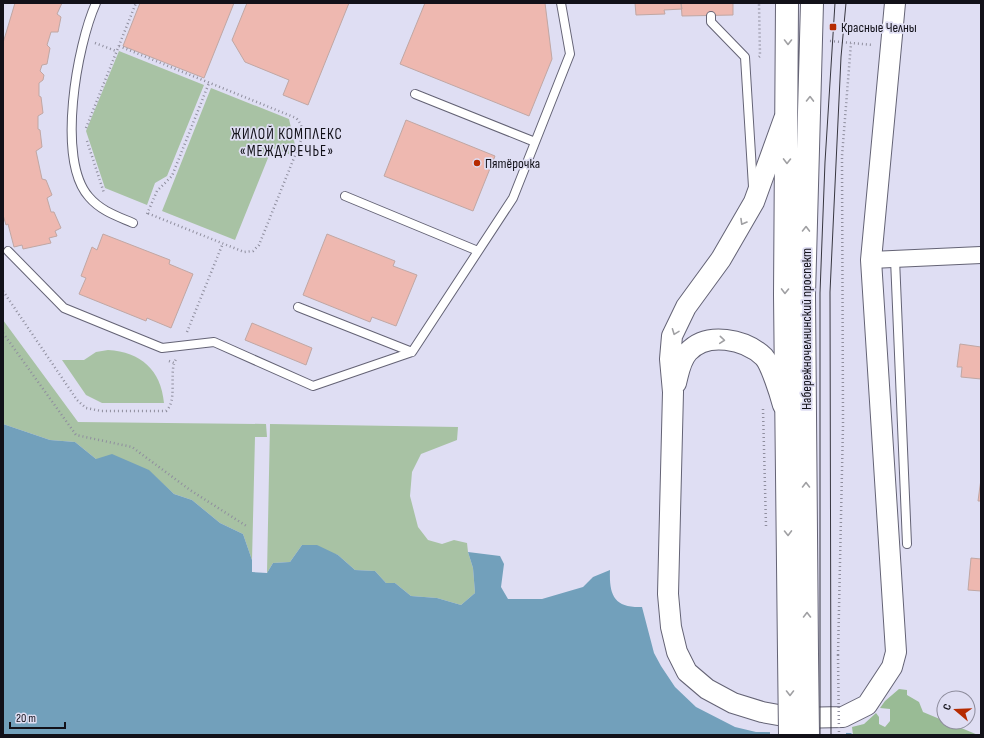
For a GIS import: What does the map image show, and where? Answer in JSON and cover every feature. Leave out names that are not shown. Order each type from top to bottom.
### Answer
[{"type":"main road","name":"Набережночелнинский проспект","points":[[787,3],[788,108],[785,295],[787,417],[798,654]]},
{"type":"main road","name":"Набережночелнинский проспект","points":[[798,654],[804,294],[812,3]]},
{"type":"main road","points":[[790,735],[798,654]]},
{"type":"main road","points":[[798,654],[808,735]]},
{"type":"street","points":[[788,108],[754,202],[721,258],[686,307],[672,336],[670,359],[673,392],[668,594],[671,628],[677,652],[687,672],[707,689],[733,703],[762,712],[795,718],[843,717],[868,705],[892,667],[896,652],[871,260],[895,3]]},
{"type":"street","points":[[871,260],[981,255]]},
{"type":"street","points":[[673,392],[682,361],[689,351],[698,344],[721,338],[744,345],[765,358],[777,384],[787,417]]},
{"type":"lane","points":[[96,3],[84,38],[74,90],[72,114],[76,172],[80,185],[88,197],[97,206],[111,214],[133,223]]},
{"type":"lane","points":[[8,251],[64,308],[162,348],[214,342],[313,386],[412,352],[513,198],[570,54],[561,3]]},
{"type":"lane","points":[[711,16],[711,22],[746,58],[754,202]]},
{"type":"lane","points":[[415,94],[535,142]]},
{"type":"lane","points":[[345,196],[478,251]]},
{"type":"lane","points":[[895,259],[907,544]]},
{"type":"lane","points":[[298,307],[412,352]]},
{"type":"path","points":[[111,214],[85,134],[136,3]]},
{"type":"path","points":[[827,36],[827,41],[851,43],[842,156],[842,425],[838,655],[839,735]]},
{"type":"path","points":[[84,38],[117,52]]},
{"type":"path","points":[[119,46],[296,118],[302,126],[302,138],[257,248],[247,252],[147,213]]},
{"type":"path","points":[[133,223],[147,213],[156,191],[172,176],[209,83]]},
{"type":"path","points":[[3,292],[77,400],[86,408],[101,412],[166,411],[170,406],[171,401],[174,364],[223,243]]},
{"type":"path","points":[[3,333],[76,435],[132,447],[190,490],[248,527]]},
{"type":"path","points":[[168,361],[174,364]]},
{"type":"green space","points":[[119,51],[204,85],[167,176],[155,183],[147,205],[105,188],[86,131]]},
{"type":"green space","points":[[211,88],[289,119],[295,145],[291,155],[272,148],[235,240],[162,211]]},
{"type":"green space","points":[[3,320],[78,422],[266,424],[267,437],[255,437],[252,560],[243,534],[220,523],[192,500],[174,494],[148,470],[96,459],[75,442],[50,440],[3,424]]},
{"type":"green space","points":[[108,350],[130,354],[147,365],[154,372],[159,381],[164,403],[102,403],[86,395],[62,360],[84,360],[96,352]]},
{"type":"green space","points":[[270,424],[458,427],[457,440],[421,454],[412,472],[410,496],[418,527],[428,540],[442,544],[454,540],[467,543],[473,568],[475,593],[461,605],[437,598],[411,596],[395,583],[386,583],[375,571],[355,570],[338,555],[302,545],[290,562],[273,563],[267,573]]},
{"type":"green space","points":[[899,689],[907,690],[907,695],[919,702],[923,712],[936,717],[936,730],[966,730],[978,735],[853,735],[852,727],[864,724],[876,713],[879,717],[879,724],[885,727],[890,721],[890,709],[880,708],[885,701]]},
{"type":"water","points":[[3,424],[50,440],[75,442],[96,459],[112,454],[149,470],[174,494],[192,500],[220,523],[243,534],[252,560],[252,572],[267,573],[273,563],[290,562],[302,545],[317,545],[338,555],[355,570],[375,571],[386,583],[395,583],[411,596],[437,598],[461,605],[475,593],[473,568],[468,552],[500,556],[504,564],[501,587],[508,599],[542,599],[583,587],[593,577],[610,570],[612,593],[615,598],[625,605],[642,607],[654,653],[661,666],[675,687],[696,707],[735,727],[756,732],[851,733],[853,735],[3,735]]},
{"type":"pier","points":[[770,730],[846,731],[846,735],[770,735]]},
{"type":"building","points":[[15,3],[62,3],[57,14],[61,17],[58,32],[51,32],[47,45],[50,48],[47,64],[42,65],[40,71],[44,75],[43,80],[39,83],[39,96],[41,97],[43,113],[38,116],[38,129],[40,130],[42,147],[36,151],[42,179],[46,180],[52,195],[47,198],[51,212],[54,212],[61,228],[55,231],[57,236],[49,238],[51,243],[23,249],[22,245],[14,247],[8,224],[6,225],[3,215],[3,43]]},
{"type":"building","points":[[140,3],[234,3],[204,78],[123,46]]},
{"type":"building","points":[[247,3],[349,3],[308,105],[283,95],[289,80],[245,62],[232,40]]},
{"type":"building","points":[[425,3],[545,3],[552,59],[529,116],[400,64]]},
{"type":"building","points":[[635,3],[681,3],[682,9],[664,10],[665,14],[636,15]]},
{"type":"building","points":[[681,3],[733,3],[733,15],[682,16]]},
{"type":"building","points":[[406,120],[495,156],[473,211],[384,176]]},
{"type":"building","points":[[103,234],[170,260],[169,264],[193,274],[171,328],[147,318],[146,321],[79,294],[86,278],[81,276],[92,247],[97,250]]},
{"type":"building","points":[[327,234],[395,261],[393,266],[417,275],[396,326],[372,317],[370,322],[303,295]]},
{"type":"building","points":[[252,323],[312,348],[306,365],[245,340]]},
{"type":"building","points":[[960,344],[981,347],[981,379],[961,377],[962,367],[957,367]]},
{"type":"building","points":[[981,479],[981,501],[978,501]]},
{"type":"building","points":[[971,558],[981,559],[981,591],[968,590]]},
{"type":"tram line","points":[[820,735],[820,293],[825,162],[835,3]]},
{"type":"tram line","points":[[831,735],[830,292],[841,57],[846,3]]},
{"type":"place","name":"Красные Челны","points":[[833,27]]},
{"type":"place","name":"Пятёрочка","points":[[477,163]]},
{"type":"district","name":"ЖИЛОЙ КОМПЛЕКС «МЕЖДУРЕЧЬЕ»","points":[[287,142]]}]
